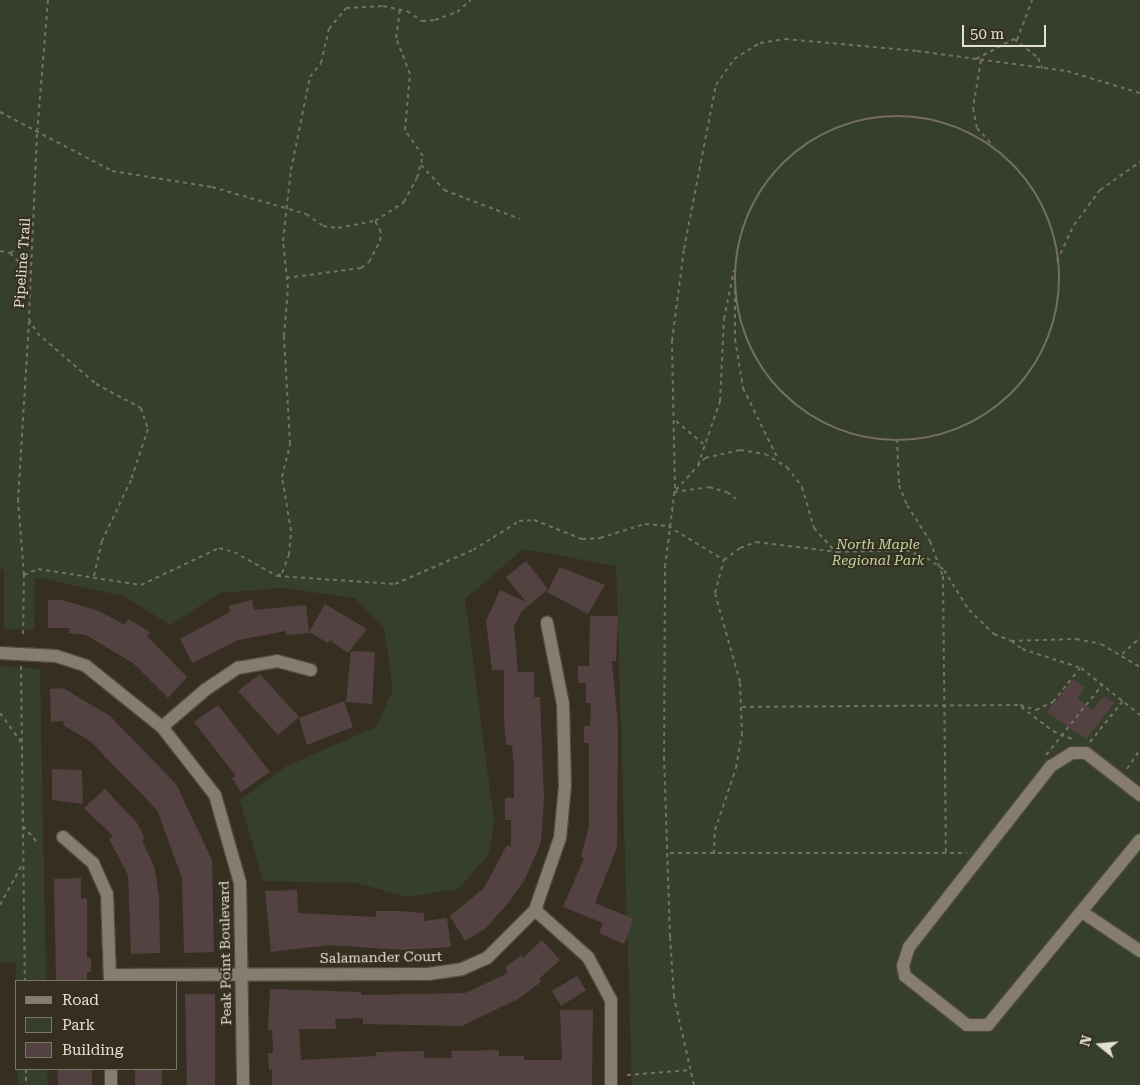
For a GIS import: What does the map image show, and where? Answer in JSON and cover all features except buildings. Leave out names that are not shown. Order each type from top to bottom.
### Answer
[{"type":"street","name":"Salamander Court","points":[[110,978],[242,973],[428,974],[462,969],[487,958],[534,910],[560,838],[565,786],[563,704],[546,623]]},
{"type":"street","name":"Peak Point Boulevard","points":[[0,654],[56,656],[86,666],[162,727],[215,795],[232,847],[240,883],[243,1085]]},
{"type":"street","points":[[162,727],[205,690],[238,668],[277,661],[311,670]]},
{"type":"street","points":[[1140,795],[1086,753],[1072,753],[1051,766],[909,947],[903,966],[905,976],[967,1025],[982,1028],[994,1020],[1140,840]]},
{"type":"street","points":[[63,837],[94,863],[107,894],[110,978]]},
{"type":"street","points":[[534,910],[588,957],[611,1000],[611,1085]]},
{"type":"street","points":[[1082,912],[1140,951]]},
{"type":"street","points":[[111,1070],[111,1085]]},
{"type":"path","name":"Pipeline Trail","points":[[48,0],[37,134],[33,240],[29,274],[29,318],[37,333],[96,384],[129,400],[146,418],[147,439],[102,542],[93,579]]},
{"type":"path","points":[[373,4],[375,0]]},
{"type":"path","points":[[277,576],[282,573],[289,555],[291,531],[282,477],[290,444],[284,336],[286,278],[282,241],[286,207],[310,77],[321,63],[329,29],[346,8],[373,4],[400,9],[422,21],[435,20],[456,12],[471,0]]},
{"type":"path","points":[[1017,41],[1032,0]]},
{"type":"path","points":[[0,112],[37,134],[112,171],[212,188],[286,207],[306,214],[323,226],[338,228],[375,221],[404,202],[421,165],[423,156],[405,130],[410,74],[396,38],[400,9]]},
{"type":"path","points":[[694,1085],[674,998],[670,853],[664,760],[668,526],[674,492],[676,421],[672,341],[684,249],[716,85],[734,59],[760,43],[785,39],[1043,68],[1118,84],[1140,92]]},
{"type":"path","points":[[976,59],[1007,41],[1017,41],[1038,58],[1043,68]]},
{"type":"path","points":[[735,268],[737,306],[750,347],[773,383],[805,412],[843,431],[897,439],[928,438],[968,424],[1004,400],[1032,368],[1051,329],[1059,287],[1056,244],[1043,207],[1022,174],[977,128],[973,108],[981,60]]},
{"type":"path","points":[[698,465],[720,401],[724,318],[742,230],[758,194],[782,163],[812,139],[847,123],[885,115],[933,120],[961,128],[995,148]]},
{"type":"path","points":[[1057,262],[1074,225],[1100,190],[1140,162]]},
{"type":"path","points":[[421,165],[444,190],[520,219]]},
{"type":"path","points":[[286,278],[361,268],[369,262],[380,241],[381,232],[375,221]]},
{"type":"path","points":[[0,252],[10,253],[33,240]]},
{"type":"path","points":[[10,253],[29,274]]},
{"type":"path","points":[[735,268],[735,339],[743,388],[779,461],[802,487],[814,528],[837,552]]},
{"type":"path","points":[[23,634],[24,575],[18,501],[29,318]]},
{"type":"path","points":[[676,421],[705,445]]},
{"type":"path","points":[[897,439],[899,484],[907,505],[930,541],[942,576],[946,853]]},
{"type":"path","points":[[674,492],[698,465],[722,452],[740,450],[765,454],[779,461]]},
{"type":"path","points":[[674,492],[709,487],[727,492],[736,499]]},
{"type":"path","points":[[24,575],[38,569],[141,585],[225,548],[277,576],[394,584],[473,550],[519,521],[534,520],[582,539],[600,538],[645,524],[668,526],[724,560]]},
{"type":"path","points":[[714,854],[714,830],[739,751],[742,707],[730,641],[714,593],[724,560],[740,548],[756,542],[837,552],[906,550],[938,566],[982,625],[1022,649],[1080,668],[1140,715]]},
{"type":"path","points":[[1122,654],[1140,638]]},
{"type":"path","points":[[1011,641],[1076,639],[1122,654],[1140,666]]},
{"type":"path","points":[[21,666],[25,980]]},
{"type":"path","points":[[742,707],[1020,706],[1044,708],[1080,668]]},
{"type":"path","points":[[1085,744],[1092,742],[1123,702]]},
{"type":"path","points":[[1020,706],[1053,731],[1079,743]]},
{"type":"path","points":[[0,713],[22,743]]},
{"type":"path","points":[[1128,770],[1140,750]]},
{"type":"path","points":[[23,826],[38,843]]},
{"type":"path","points":[[670,853],[971,853]]},
{"type":"path","points":[[0,905],[23,863]]},
{"type":"path","points":[[26,1070],[26,1085]]},
{"type":"path","points":[[628,1075],[691,1070]]},
{"type":"green space","name":"North Maple Regional Park","points":[[0,0],[1140,0],[1140,1085],[632,1085],[616,566],[523,549],[465,599],[494,821],[489,854],[458,889],[409,897],[355,883],[263,881],[240,800],[287,766],[376,727],[393,690],[384,627],[355,598],[283,588],[220,593],[170,625],[124,596],[35,577],[34,630],[4,629],[4,569],[0,569]]},
{"type":"green space","points":[[0,666],[40,669],[46,980],[16,980],[16,962],[0,963]]},
{"type":"green space","points":[[17,1070],[47,1070],[48,1085],[18,1085]]}]
